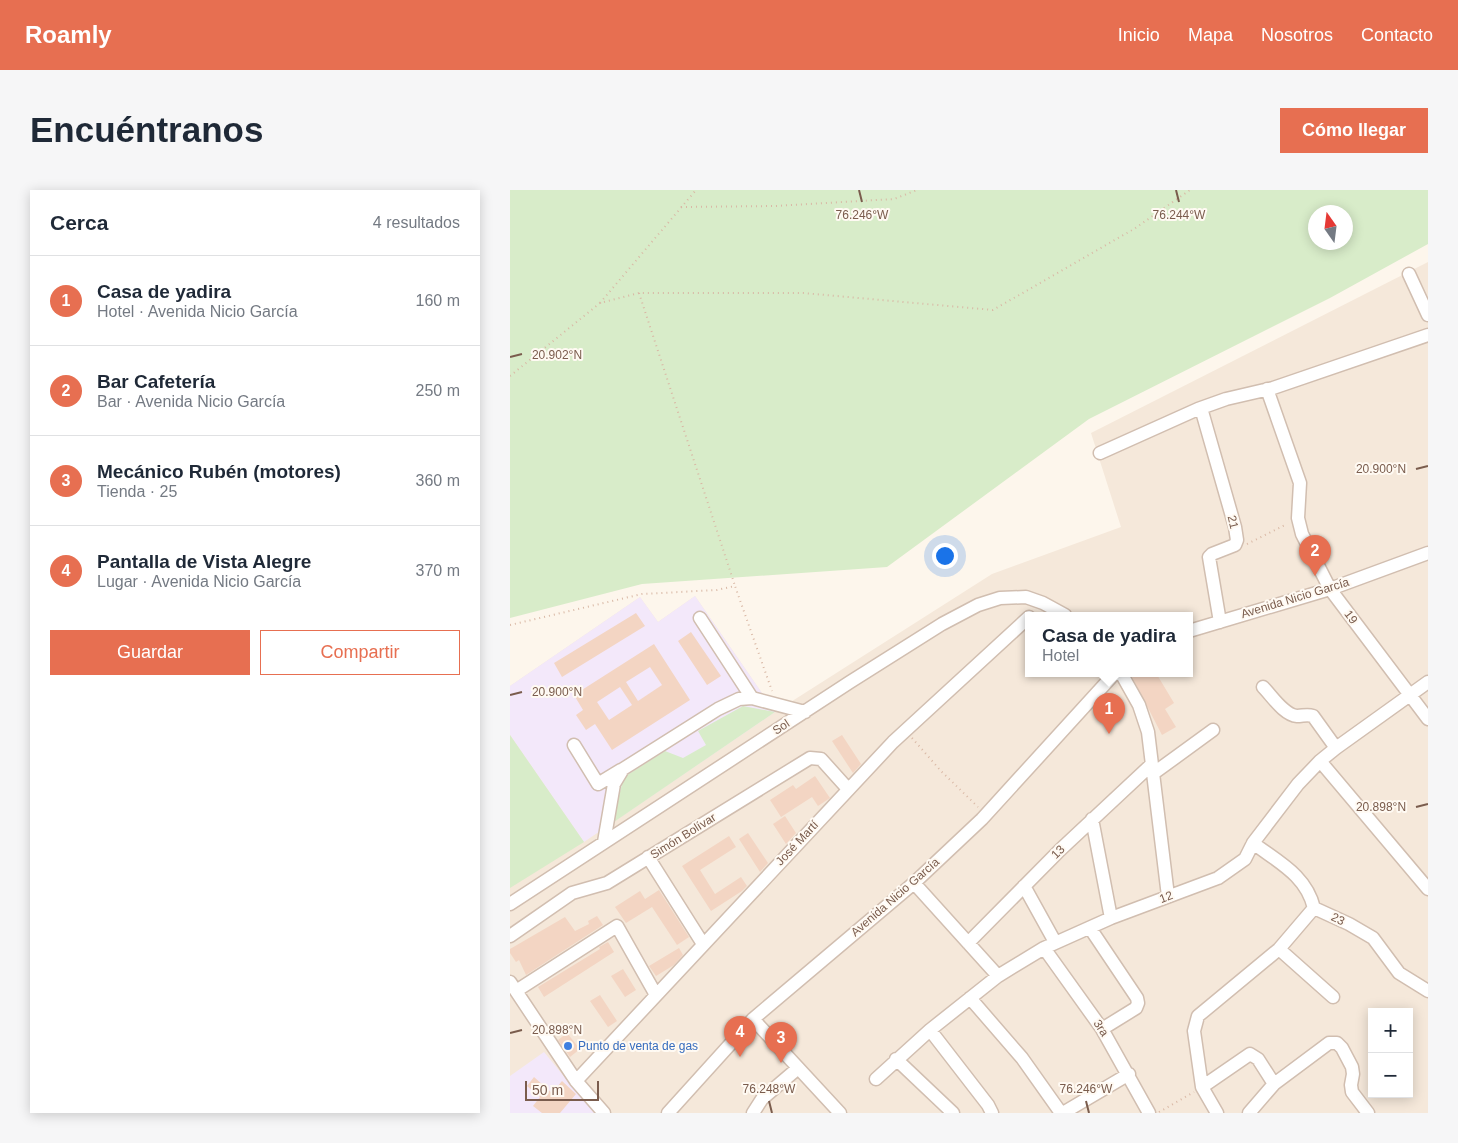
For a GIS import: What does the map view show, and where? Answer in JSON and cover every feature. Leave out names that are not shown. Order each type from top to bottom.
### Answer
[{"type":"street","points":[[1409,274],[1428,315]]},
{"type":"street","points":[[1100,453],[1200,408],[1226,399],[1268,389],[1428,335]]},
{"type":"street","name":"19","points":[[1268,389],[1300,484],[1298,518],[1302,534],[1330,589],[1408,695],[1428,719]]},
{"type":"street","name":"21","points":[[1200,408],[1235,527],[1237,540],[1235,545],[1210,557],[1220,622]]},
{"type":"street","name":"Avenida Nicio García","points":[[1193,630],[1330,589],[1428,553]]},
{"type":"street","name":"Sol","points":[[510,904],[942,624],[978,605],[1000,598],[1026,597],[1060,612]]},
{"type":"street","name":"José Martí","points":[[1034,612],[1043,603]]},
{"type":"street","points":[[700,618],[752,698]]},
{"type":"street","name":"José Martí","points":[[576,1081],[848,789],[906,731],[1025,621]]},
{"type":"street","name":"Avenida Nicio García","points":[[668,1113],[753,1019],[914,883],[986,814],[1111,677]]},
{"type":"street","points":[[1123,677],[1139,705],[1148,732],[1168,896]]},
{"type":"street","name":"12","points":[[876,1079],[930,1030],[998,976],[1050,945],[1111,918],[1218,878],[1245,859],[1253,843],[1298,784],[1320,761],[1428,682]]},
{"type":"street","points":[[1264,688],[1289,714],[1296,716],[1308,714],[1313,716],[1336,748]]},
{"type":"street","points":[[574,745],[598,784],[718,709],[739,699],[752,698],[805,712]]},
{"type":"street","name":"13","points":[[968,943],[1092,819],[1153,768],[1213,730]]},
{"type":"street","name":"Simón Bolívar","points":[[510,936],[572,893],[607,883],[810,758],[821,759],[848,789]]},
{"type":"street","points":[[1320,761],[1428,889]]},
{"type":"street","points":[[604,842],[614,784],[623,769]]},
{"type":"street","points":[[1092,819],[1111,918]]},
{"type":"street","points":[[1217,1113],[1202,1087],[1194,1024],[1198,1016],[1278,949],[1314,908],[1311,895],[1292,872],[1253,843]]},
{"type":"street","points":[[648,857],[703,944]]},
{"type":"street","points":[[914,883],[998,976]]},
{"type":"street","name":"3ra","points":[[1024,886],[1050,945],[1129,1074],[1149,1113]]},
{"type":"street","name":"23","points":[[1314,908],[1374,938],[1399,973],[1427,988]]},
{"type":"street","points":[[604,1113],[576,1081],[513,987],[617,926],[656,995]]},
{"type":"street","points":[[1090,928],[1137,998],[1138,1003],[1136,1008],[1102,1029]]},
{"type":"street","points":[[1278,949],[1333,997]]},
{"type":"street","points":[[970,998],[1022,1058],[1062,1113],[1129,1074]]},
{"type":"street","points":[[753,1019],[840,1113]]},
{"type":"street","points":[[930,1030],[988,1105],[992,1113]]},
{"type":"street","points":[[1249,1113],[1274,1084],[1329,1043],[1337,1043],[1342,1048],[1352,1067],[1352,1092],[1368,1113]]},
{"type":"street","points":[[1202,1087],[1250,1054],[1258,1059],[1274,1084]]},
{"type":"street","points":[[896,1059],[953,1113]]},
{"type":"street","points":[[753,1113],[762,1099],[797,1068]]},
{"type":"path","points":[[510,376],[600,303],[696,190]]},
{"type":"path","points":[[681,207],[774,206],[894,199],[916,190]]},
{"type":"path","points":[[600,303],[639,293],[803,293],[992,310],[1134,229],[1190,190]]},
{"type":"path","points":[[639,293],[735,586],[777,704]]},
{"type":"path","points":[[1235,545],[1247,544],[1298,518]]},
{"type":"path","points":[[510,626],[642,594],[717,590],[735,586]]},
{"type":"path","points":[[906,731],[941,771],[986,814]]},
{"type":"path","points":[[1156,1113],[1202,1087]]},
{"type":"shaded area","points":[[1428,262],[1428,1113],[510,1113],[510,686],[640,597],[658,622],[695,596],[775,712],[992,574],[1121,527],[1091,433]]},
{"type":"shaded area","points":[[695,596],[775,712],[584,842],[510,735],[510,686],[640,597],[658,622]]},
{"type":"shaded area","points":[[544,1052],[594,1113],[510,1113],[510,1076]]},
{"type":"green space","points":[[510,190],[1428,190],[1428,244],[1330,298],[1089,419],[887,567],[642,584],[510,618]]},
{"type":"green space","points":[[743,706],[775,712],[611,824],[624,777],[665,751],[683,758],[706,745],[698,731]]},
{"type":"green space","points":[[510,735],[584,842],[510,888]]},
{"type":"building","points":[[636,613],[645,626],[562,677],[554,663]]},
{"type":"building","points":[[691,632],[721,676],[707,685],[678,641]]},
{"type":"building","points":[[654,644],[690,700],[612,750],[595,724],[586,730],[576,715],[583,710],[574,695]],"holes":[[[650,667],[662,685],[638,701],[626,682]],[[620,687],[632,705],[609,720],[597,702]]]},
{"type":"building","points":[[1132,677],[1158,677],[1174,703],[1165,709],[1176,727],[1162,735]]},
{"type":"building","points":[[842,735],[861,764],[853,773],[832,741]]},
{"type":"building","points":[[815,776],[830,798],[818,806],[812,797],[781,817],[770,800],[793,785],[796,789]]},
{"type":"building","points":[[785,816],[796,833],[786,844],[773,824]]},
{"type":"building","points":[[748,833],[768,863],[760,872],[739,839]]},
{"type":"building","points":[[729,836],[736,847],[700,870],[715,894],[741,877],[747,886],[711,911],[682,866]]},
{"type":"building","points":[[659,890],[689,937],[677,945],[652,907],[626,923],[615,907],[640,891],[645,899]]},
{"type":"building","points":[[597,916],[603,925],[526,975],[519,960],[516,962],[510,953],[510,949],[565,917],[575,931],[589,924],[588,921]]},
{"type":"building","points":[[608,942],[614,952],[544,997],[538,987],[600,949],[599,947]]},
{"type":"building","points":[[679,948],[683,955],[674,965],[656,976],[649,966]]},
{"type":"building","points":[[623,969],[636,990],[625,997],[611,976]]},
{"type":"building","points":[[600,995],[617,1021],[608,1027],[590,1001]]},
{"type":"building","points":[[567,1033],[580,1049],[570,1057],[558,1040]]},
{"type":"building","points":[[534,1077],[552,1093],[562,1081],[576,1094],[560,1113],[542,1113],[533,1106],[540,1097],[527,1086]]},
{"type":"place","name":"Bar Cafetería","points":[[1315,576]]},
{"type":"place","name":"Casa de yadira","points":[[1109,734]]},
{"type":"place","name":"Punto de venta de gas","points":[[568,1046]]},
{"type":"place","name":"Pantalla de Vista Alegre","points":[[740,1057]]},
{"type":"place","name":"Mecánico Rubén (motores)","points":[[781,1063]]}]
